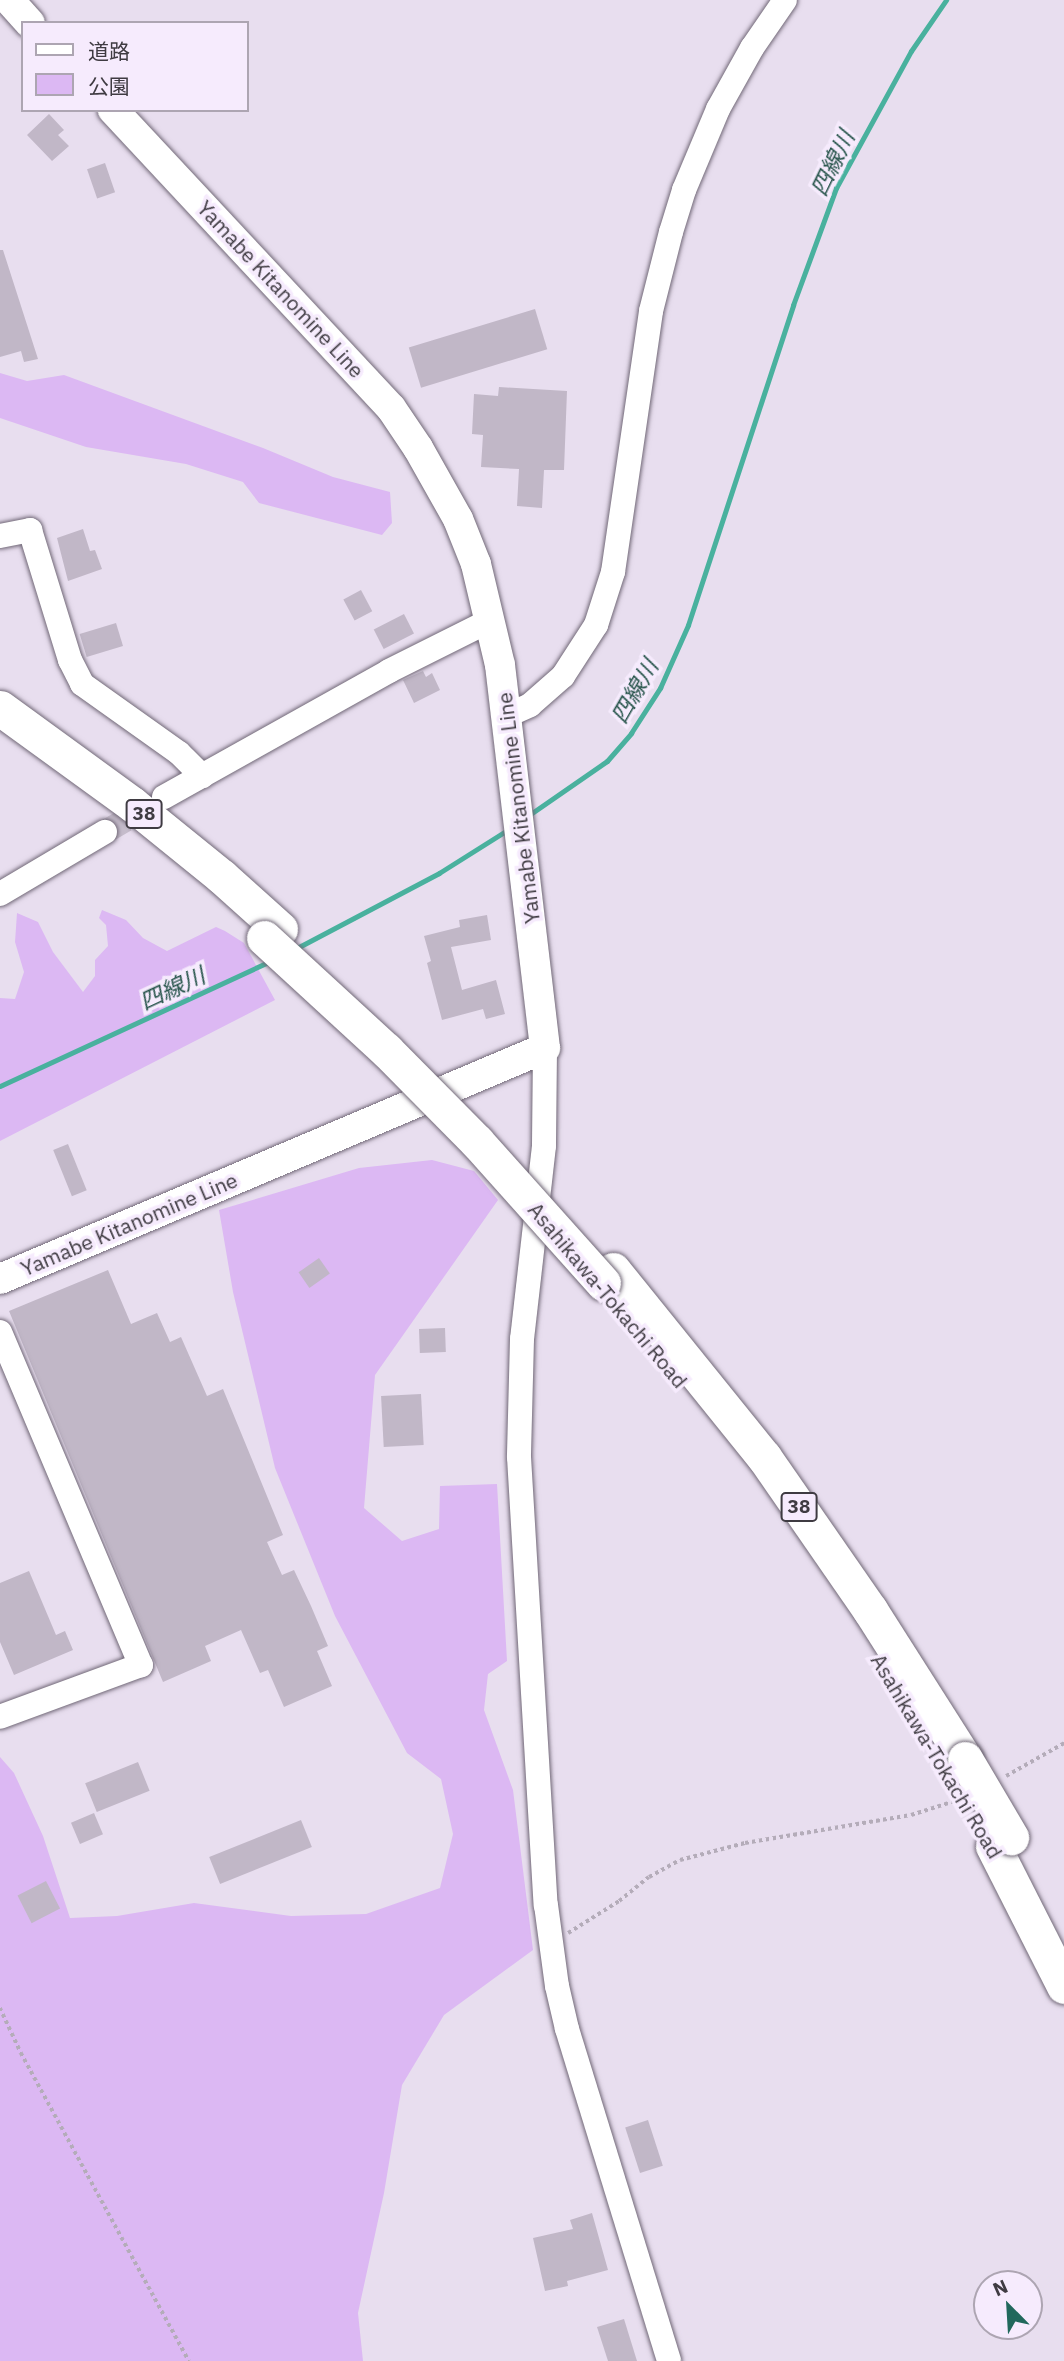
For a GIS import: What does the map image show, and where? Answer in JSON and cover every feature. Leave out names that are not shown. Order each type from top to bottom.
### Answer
[{"type":"highway","name":"Asahikawa-Tokachi Road","points":[[7,726],[132,804],[222,877],[272,933],[488,1131],[608,1276],[764,1457],[870,1610],[962,1774],[1064,1942]]},
{"type":"highway","name":"Asahikawa-Tokachi Road","points":[[1002,1842],[1064,1986]]},
{"type":"main road","points":[[8,0],[28,21]]},
{"type":"main road","name":"Yamabe Kitanomine Line","points":[[0,1279],[545,1048],[508,715],[491,620],[476,564],[458,519],[418,448],[391,408],[116,112]]},
{"type":"street","points":[[0,6],[8,0]]},
{"type":"street","points":[[508,715],[530,705],[563,676],[587,644],[596,625],[613,572],[651,311],[671,232],[684,190],[718,109],[752,48],[785,0]]},
{"type":"street","points":[[0,536],[30,530],[70,660],[82,684],[179,753],[202,776]]},
{"type":"street","points":[[164,797],[388,671],[491,620]]},
{"type":"street","points":[[0,894],[105,832]]},
{"type":"street","points":[[545,1048],[544,1146],[522,1339],[519,1457],[551,1942],[567,2029],[669,2361]]},
{"type":"street","points":[[0,1332],[141,1665],[11,1713]]},
{"type":"path","points":[[998,1780],[1064,1743]]},
{"type":"path","points":[[551,1942],[586,1924],[649,1877],[680,1860],[745,1843],[911,1815],[948,1805],[962,1774]]},
{"type":"path","points":[[0,2008],[27,2066],[189,2361]]},
{"type":"green space","points":[[0,373],[27,381],[64,375],[263,448],[333,477],[390,492],[392,523],[382,535],[259,503],[243,482],[186,464],[86,447],[0,418]]},
{"type":"green space","points":[[102,910],[126,920],[143,938],[167,951],[216,927],[225,931],[244,943],[275,1000],[0,1141],[0,998],[15,999],[24,972],[15,942],[17,913],[38,922],[53,952],[83,992],[95,976],[95,960],[108,946],[106,925],[99,918]]},
{"type":"green space","points":[[432,1160],[474,1171],[498,1200],[375,1375],[364,1508],[402,1541],[439,1529],[440,1486],[497,1484],[507,1661],[488,1674],[484,1710],[513,1790],[533,1950],[444,2015],[402,2085],[384,2193],[358,2313],[363,2361],[0,2361],[0,1757],[14,1773],[43,1836],[70,1918],[117,1916],[194,1903],[291,1916],[366,1914],[440,1888],[453,1834],[441,1779],[407,1753],[335,1616],[275,1468],[233,1292],[219,1210],[359,1168]]},
{"type":"building","points":[[49,114],[64,130],[58,135],[69,146],[52,161],[27,135]]},
{"type":"building","points":[[105,163],[115,192],[97,198],[87,169]]},
{"type":"building","points":[[0,250],[3,250],[38,359],[24,362],[21,351],[0,357]]},
{"type":"building","points":[[535,309],[547,349],[421,388],[409,348]]},
{"type":"building","points":[[499,387],[567,391],[564,470],[544,470],[542,508],[517,506],[519,469],[481,467],[483,435],[472,434],[474,394],[498,396]]},
{"type":"building","points":[[83,529],[90,551],[95,550],[102,569],[68,581],[57,538]]},
{"type":"building","points":[[361,590],[372,611],[355,621],[343,599]]},
{"type":"building","points":[[404,614],[414,634],[384,649],[374,629]]},
{"type":"building","points":[[116,623],[123,646],[87,657],[80,634]]},
{"type":"building","points":[[423,671],[426,677],[432,673],[440,690],[414,703],[403,680]]},
{"type":"building","points":[[487,915],[491,940],[451,947],[462,990],[496,980],[505,1014],[486,1019],[483,1009],[442,1020],[427,963],[431,961],[424,936],[460,927],[459,920]]},
{"type":"building","points":[[68,1144],[87,1190],[72,1196],[53,1150]]},
{"type":"building","points":[[319,1258],[330,1274],[309,1288],[299,1272]]},
{"type":"building","points":[[108,1270],[131,1324],[157,1313],[170,1342],[181,1337],[207,1396],[223,1389],[283,1535],[267,1542],[282,1575],[294,1570],[311,1606],[328,1646],[317,1651],[332,1686],[284,1707],[268,1670],[260,1673],[241,1630],[205,1646],[211,1661],[163,1682],[9,1311]]},
{"type":"building","points":[[445,1328],[446,1352],[420,1353],[419,1329]]},
{"type":"building","points":[[421,1394],[424,1445],[384,1447],[381,1396]]},
{"type":"building","points":[[29,1571],[56,1635],[65,1631],[73,1650],[14,1675],[0,1642],[0,1583]]},
{"type":"building","points":[[138,1762],[150,1791],[97,1812],[85,1783]]},
{"type":"building","points":[[94,1813],[103,1834],[80,1844],[71,1823]]},
{"type":"building","points":[[301,1820],[312,1847],[220,1884],[209,1857]]},
{"type":"building","points":[[46,1881],[60,1909],[32,1923],[17,1896]]},
{"type":"building","points":[[648,2120],[663,2166],[640,2173],[625,2127]]},
{"type":"building","points":[[592,2213],[608,2270],[567,2281],[568,2286],[545,2291],[533,2238],[573,2229],[570,2220]]},
{"type":"building","points":[[624,2319],[637,2361],[608,2361],[597,2327]]},
{"type":"waterway","name":"四線川","points":[[529,815],[607,761],[631,733],[660,688],[688,625],[793,305],[836,188],[911,51],[946,0]]},
{"type":"waterway","name":"四線川","points":[[295,949],[439,873],[509,829]]},
{"type":"waterway","name":"四線川","points":[[0,1086],[270,961]]},
{"type":"tunnel","points":[[105,832],[153,804]]}]
